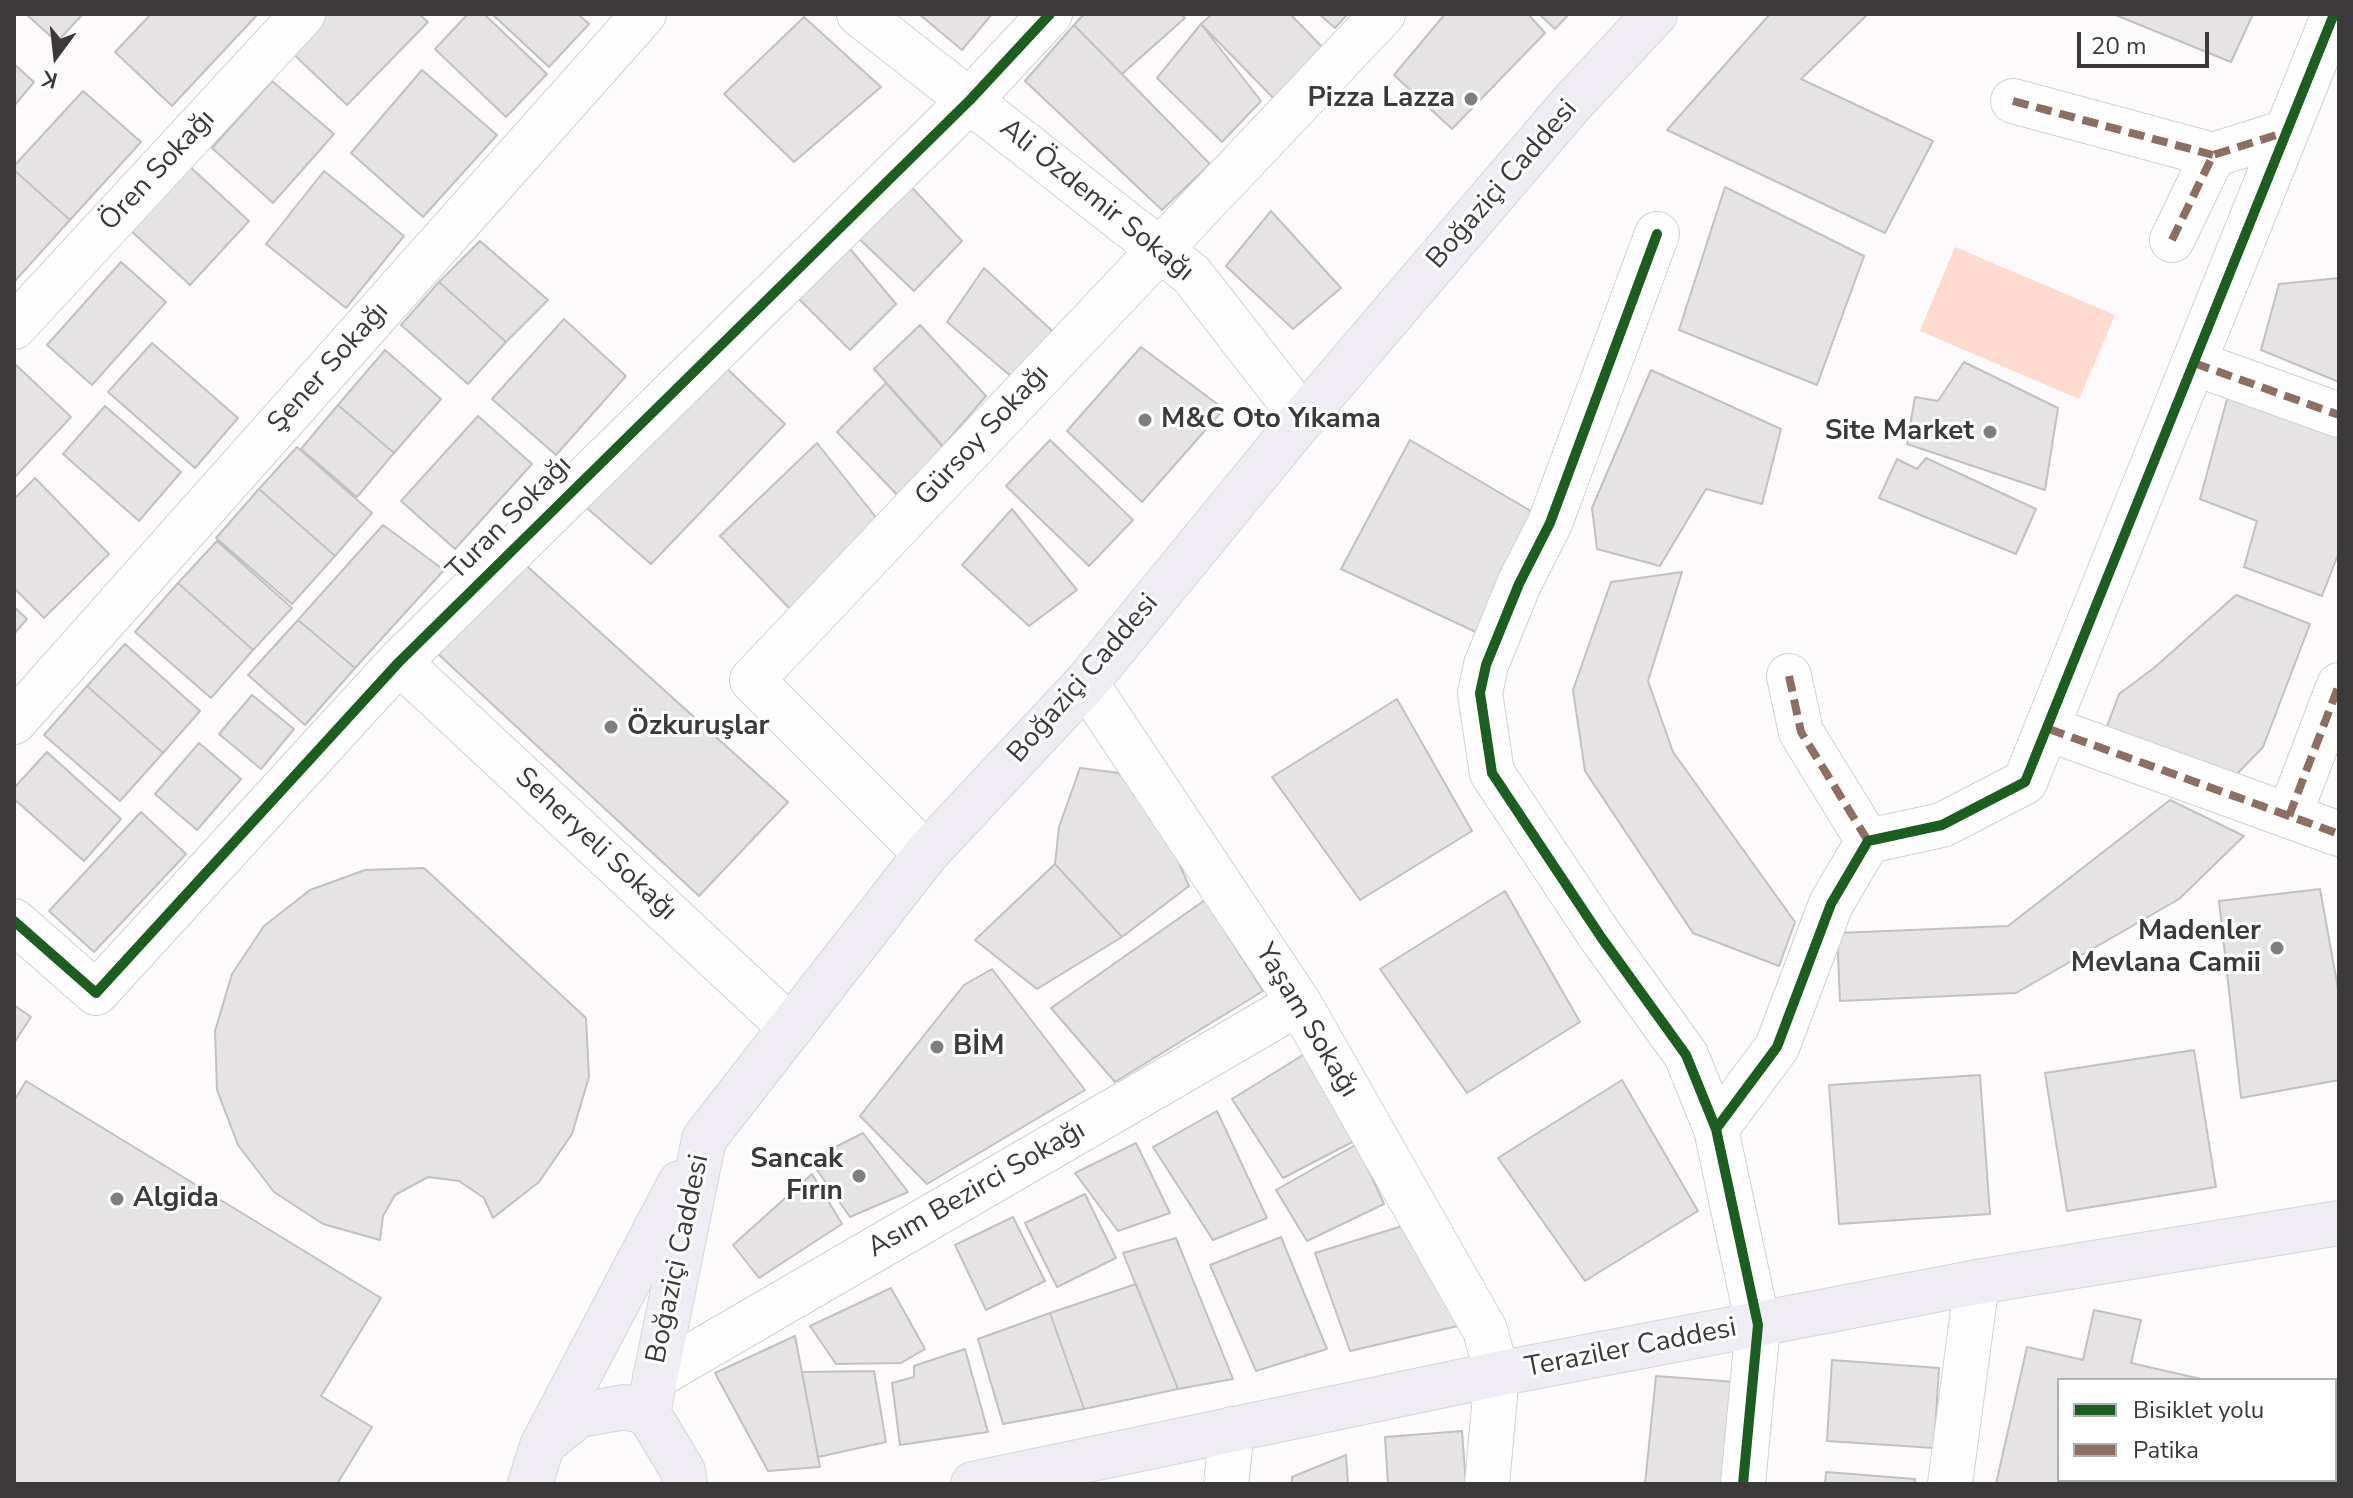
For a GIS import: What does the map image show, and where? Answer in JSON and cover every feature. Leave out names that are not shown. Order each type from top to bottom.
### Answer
[{"type":"main road","name":"Boğaziçi Caddesi","points":[[652,1395],[704,1139],[926,854],[1086,683],[1303,418],[1572,103],[1655,14]]},
{"type":"main road","points":[[536,1465],[704,1139]]},
{"type":"main road","name":"Teraziler Caddesi","points":[[973,1484],[1497,1374],[1977,1282],[2339,1223]]},
{"type":"main road","points":[[504,1484],[536,1465],[579,1415],[625,1407],[652,1395],[683,1471],[685,1484]]},
{"type":"street","name":"Ören Sokağı","points":[[14,327],[303,14]]},
{"type":"street","name":"Şener Sokağı","points":[[14,722],[644,14]]},
{"type":"street","name":"Ali Özdemir Sokağı","points":[[859,14],[1192,275],[1303,418]]},
{"type":"street","name":"Turan Sokağı","points":[[14,921],[96,993],[399,662],[970,100],[1050,14]]},
{"type":"street","name":"Gürsoy Sokağı","points":[[926,854],[752,680],[1383,14]]},
{"type":"street","points":[[1716,1129],[1777,1047],[1831,904],[1868,841],[1942,825],[2025,782],[2049,729],[2334,14]]},
{"type":"street","points":[[2013,101],[2213,155],[2286,132]]},
{"type":"street","points":[[2172,240],[2213,155]]},
{"type":"street","points":[[1657,234],[1550,523],[1519,584],[1486,665],[1480,693],[1492,773],[1601,937],[1686,1055],[1716,1129],[1758,1325],[1743,1484]]},
{"type":"street","points":[[2194,363],[2339,415]]},
{"type":"street","name":"Seheryeli Sokağı","points":[[399,662],[791,1028]]},
{"type":"street","points":[[1789,676],[1801,732],[1868,841]]},
{"type":"street","name":"Yaşam Sokağı","points":[[1086,683],[1299,1003],[1485,1330],[1497,1374]]},
{"type":"street","points":[[2289,816],[2339,685]]},
{"type":"street","points":[[2049,729],[2339,834]]},
{"type":"street","name":"Asım Bezirci Sokağı","points":[[652,1395],[1299,1003]]},
{"type":"street","points":[[1950,1484],[1977,1282]]},
{"type":"street","points":[[1487,1484],[1497,1374]]},
{"type":"street","points":[[1226,1484],[1232,1429]]},
{"type":"shaded area","points":[[1955,247],[2115,315],[2079,399],[1920,331]]},
{"type":"building","points":[[26,14],[83,14],[57,42]]},
{"type":"building","points":[[151,14],[258,14],[172,106],[115,52]]},
{"type":"building","points":[[322,14],[419,14],[428,22],[347,105],[288,49]]},
{"type":"building","points":[[468,14],[484,14],[547,74],[506,117],[435,49]]},
{"type":"building","points":[[492,14],[578,14],[589,24],[549,67]]},
{"type":"building","points":[[919,14],[992,14],[962,50]]},
{"type":"building","points":[[1084,14],[1181,14],[1185,18],[1122,74],[1074,25]]},
{"type":"building","points":[[1212,14],[1290,14],[1333,58],[1282,107],[1201,24]]},
{"type":"building","points":[[1319,14],[1348,14],[1335,28]]},
{"type":"building","points":[[1445,14],[1528,14],[1545,33],[1452,129],[1394,75]]},
{"type":"building","points":[[1539,14],[1569,14],[1555,29]]},
{"type":"building","points":[[1770,14],[1868,14],[1801,79],[1933,141],[1885,233],[1667,130]]},
{"type":"building","points":[[2113,14],[2253,14],[2231,62]]},
{"type":"building","points":[[804,17],[881,87],[794,162],[724,94]]},
{"type":"building","points":[[1201,24],[1261,101],[1222,142],[1157,78]]},
{"type":"building","points":[[1074,25],[1210,164],[1162,210],[1025,81]]},
{"type":"building","points":[[14,64],[34,82],[14,106]]},
{"type":"building","points":[[422,70],[497,135],[423,217],[351,153]]},
{"type":"building","points":[[272,81],[334,134],[273,203],[212,148]]},
{"type":"building","points":[[83,91],[141,142],[70,220],[14,170],[14,166]]},
{"type":"building","points":[[188,165],[249,221],[190,285],[129,229]]},
{"type":"building","points":[[14,170],[70,220],[14,282]]},
{"type":"building","points":[[324,171],[404,236],[346,308],[266,244]]},
{"type":"building","points":[[905,180],[962,241],[914,291],[852,232]]},
{"type":"building","points":[[1725,187],[1864,256],[1817,385],[1679,330]]},
{"type":"building","points":[[1271,211],[1341,288],[1293,329],[1226,266]]},
{"type":"building","points":[[480,241],[548,300],[506,342],[439,282]]},
{"type":"building","points":[[846,244],[896,304],[850,350],[795,295]]},
{"type":"building","points":[[121,262],[166,302],[92,385],[47,345]]},
{"type":"building","points":[[984,268],[1061,339],[1019,383],[947,322]]},
{"type":"building","points":[[2339,278],[2339,382],[2261,350],[2279,284]]},
{"type":"building","points":[[439,282],[506,342],[468,384],[401,325]]},
{"type":"building","points":[[564,319],[626,376],[556,455],[492,399]]},
{"type":"building","points":[[920,325],[986,396],[943,446],[874,369]]},
{"type":"building","points":[[152,343],[238,418],[195,468],[108,392]]},
{"type":"building","name":"M&C Oto Yıkama","points":[[1141,347],[1224,409],[1142,502],[1067,431]]},
{"type":"building","points":[[385,350],[441,399],[394,453],[338,405]]},
{"type":"building","points":[[720,362],[785,424],[651,564],[579,501]]},
{"type":"building","points":[[1964,362],[2058,408],[2045,490],[1907,444],[1915,397],[1938,401]]},
{"type":"building","points":[[14,365],[71,417],[14,478]]},
{"type":"building","points":[[1651,370],[1781,429],[1762,504],[1706,489],[1660,566],[1597,549],[1592,508]]},
{"type":"building","points":[[886,383],[949,454],[903,501],[837,432]]},
{"type":"building","points":[[2229,392],[2339,438],[2339,552],[2322,596],[2244,567],[2257,521],[2200,499]]},
{"type":"building","points":[[338,405],[394,453],[357,497],[301,449]]},
{"type":"building","points":[[105,406],[181,472],[139,521],[63,454]]},
{"type":"building","points":[[478,416],[532,464],[455,549],[401,501]]},
{"type":"building","points":[[1050,440],[1133,520],[1089,566],[1006,486]]},
{"type":"building","points":[[1410,440],[1541,517],[1478,633],[1341,569]]},
{"type":"building","points":[[817,443],[882,525],[790,609],[720,536]]},
{"type":"building","points":[[297,447],[372,513],[335,556],[259,489]]},
{"type":"building","points":[[1926,458],[2036,509],[2016,554],[1879,498],[1897,459],[1917,469]]},
{"type":"building","points":[[35,478],[109,554],[44,618],[14,588],[14,499]]},
{"type":"building","points":[[259,489],[335,556],[292,604],[216,538]]},
{"type":"building","points":[[1012,509],[1077,590],[1029,626],[962,565]]},
{"type":"building","points":[[383,525],[444,570],[355,668],[298,620]]},
{"type":"building","points":[[217,541],[292,608],[253,650],[178,583]]},
{"type":"building","name":"Özkuruşlar","points":[[518,558],[788,802],[699,896],[437,653]]},
{"type":"building","points":[[1682,572],[1648,681],[1673,752],[1795,922],[1779,966],[1693,933],[1585,771],[1573,690],[1611,582]]},
{"type":"building","points":[[178,583],[253,650],[211,698],[135,632]]},
{"type":"building","points":[[2236,595],[2310,624],[2263,747],[2237,774],[2106,729],[2119,694],[2154,668]]},
{"type":"building","points":[[14,607],[27,619],[14,634]]},
{"type":"building","points":[[298,620],[355,668],[305,725],[248,675]]},
{"type":"building","points":[[125,644],[200,711],[163,753],[87,686]]},
{"type":"building","points":[[87,686],[163,753],[120,801],[44,735]]},
{"type":"building","points":[[252,695],[294,729],[261,769],[219,734]]},
{"type":"building","points":[[1397,699],[1472,831],[1360,900],[1272,777]]},
{"type":"building","points":[[199,743],[241,779],[197,830],[155,794]]},
{"type":"building","points":[[47,752],[121,819],[84,861],[14,799],[14,788]]},
{"type":"building","points":[[1080,768],[1119,773],[1166,833],[1189,886],[1122,937],[1055,864],[1059,827]]},
{"type":"building","points":[[2170,800],[2244,836],[2179,899],[2016,993],[1840,1001],[1837,933],[2008,926]]},
{"type":"building","points":[[141,812],[186,854],[94,952],[49,911]]},
{"type":"building","points":[[1055,864],[1122,937],[1037,989],[975,940]]},
{"type":"building","points":[[424,868],[586,1018],[589,1077],[572,1134],[539,1182],[493,1218],[484,1198],[459,1181],[428,1177],[395,1195],[383,1216],[380,1240],[323,1224],[274,1192],[238,1145],[217,1090],[215,1031],[232,974],[264,926],[310,890],[365,870]]},
{"type":"building","name":"Madenler Mevlana Camii","points":[[2320,889],[2339,994],[2339,1080],[2241,1098],[2219,901]]},
{"type":"building","points":[[1505,891],[1580,1022],[1467,1093],[1380,969]]},
{"type":"building","points":[[1205,900],[1263,991],[1115,1082],[1051,1008]]},
{"type":"building","points":[[992,969],[1085,1090],[927,1184],[860,1116],[964,985]]},
{"type":"building","points":[[14,1005],[31,1017],[14,1043]]},
{"type":"building","points":[[1311,1050],[1362,1137],[1283,1178],[1232,1099]]},
{"type":"building","points":[[2194,1050],[2216,1187],[2067,1211],[2045,1073]]},
{"type":"building","points":[[1980,1075],[1990,1214],[1839,1224],[1829,1085]]},
{"type":"building","points":[[1622,1080],[1698,1211],[1585,1281],[1498,1158]]},
{"type":"building","name":"Algida","points":[[26,1081],[381,1298],[321,1396],[372,1427],[337,1484],[14,1484],[14,1101]]},
{"type":"building","points":[[1217,1111],[1267,1218],[1213,1240],[1153,1147]]},
{"type":"building","name":"Sancak Fırın","points":[[863,1133],[908,1192],[850,1217],[810,1160]]},
{"type":"building","points":[[1136,1143],[1170,1213],[1118,1231],[1075,1173]]},
{"type":"building","points":[[1357,1144],[1384,1204],[1307,1241],[1276,1190]]},
{"type":"building","points":[[812,1174],[842,1224],[759,1278],[733,1245]]},
{"type":"building","points":[[1085,1194],[1116,1258],[1057,1287],[1025,1223]]},
{"type":"building","points":[[1013,1217],[1045,1281],[986,1310],[955,1245]]},
{"type":"building","points":[[1412,1223],[1462,1325],[1350,1351],[1315,1253]]},
{"type":"building","points":[[1281,1237],[1327,1349],[1256,1371],[1210,1265]]},
{"type":"building","points":[[1176,1238],[1233,1379],[1178,1389],[1123,1253]]},
{"type":"building","points":[[1136,1284],[1178,1389],[1084,1409],[1050,1313]]},
{"type":"building","points":[[891,1288],[925,1349],[901,1363],[836,1364],[810,1326]]},
{"type":"building","points":[[2094,1310],[2141,1320],[2131,1363],[2197,1378],[2057,1378],[2057,1482],[2177,1484],[1996,1484],[2027,1347],[2083,1360]]},
{"type":"building","points":[[1050,1313],[1084,1409],[1003,1424],[978,1339]]},
{"type":"building","points":[[795,1336],[820,1467],[768,1471],[715,1373]]},
{"type":"building","points":[[965,1349],[988,1432],[900,1445],[892,1383],[914,1377],[914,1366]]},
{"type":"building","points":[[1832,1360],[1939,1368],[1934,1448],[1827,1441]]},
{"type":"building","points":[[874,1371],[886,1442],[818,1457],[802,1372]]},
{"type":"building","points":[[1656,1376],[1736,1382],[1728,1484],[1645,1484]]},
{"type":"building","points":[[1462,1431],[1466,1484],[1388,1484],[1385,1437]]},
{"type":"building","points":[[1346,1455],[1348,1484],[1292,1484],[1292,1477]]},
{"type":"building","points":[[1826,1472],[1915,1479],[1914,1484],[1825,1484]]},
{"type":"building","points":[[2339,1479],[2339,1484],[2270,1484],[2337,1482]]},
{"type":"marked path","points":[[2013,101],[2213,155]]},
{"type":"marked path","points":[[2172,240],[2213,155],[2286,132]]},
{"type":"marked path","points":[[2194,363],[2339,415]]},
{"type":"marked path","points":[[1789,676],[1801,732],[1868,841]]},
{"type":"marked path","points":[[2289,816],[2339,685]]},
{"type":"marked path","points":[[2049,729],[2339,834]]},
{"type":"cycle path","points":[[14,921],[96,993],[399,662],[970,100],[1050,14]]},
{"type":"cycle path","points":[[1716,1129],[1777,1047],[1831,904],[1868,841],[1942,825],[2025,782],[2334,14]]},
{"type":"cycle path","points":[[1657,234],[1550,523],[1519,584],[1486,665],[1480,693],[1492,773],[1601,937],[1686,1055],[1716,1129],[1758,1325],[1743,1484]]},
{"type":"place","name":"Pizza Lazza","points":[[1471,99]]},
{"type":"place","name":"M&C Oto Yıkama","points":[[1145,420]]},
{"type":"place","name":"Site Market","points":[[1990,432]]},
{"type":"place","name":"Özkuruşlar","points":[[611,727]]},
{"type":"place","name":"Madenler Mevlana Camii","points":[[2277,948]]},
{"type":"place","name":"BİM","points":[[937,1047]]},
{"type":"place","name":"Sancak Fırın","points":[[859,1176]]},
{"type":"place","name":"Algida","points":[[117,1199]]}]
